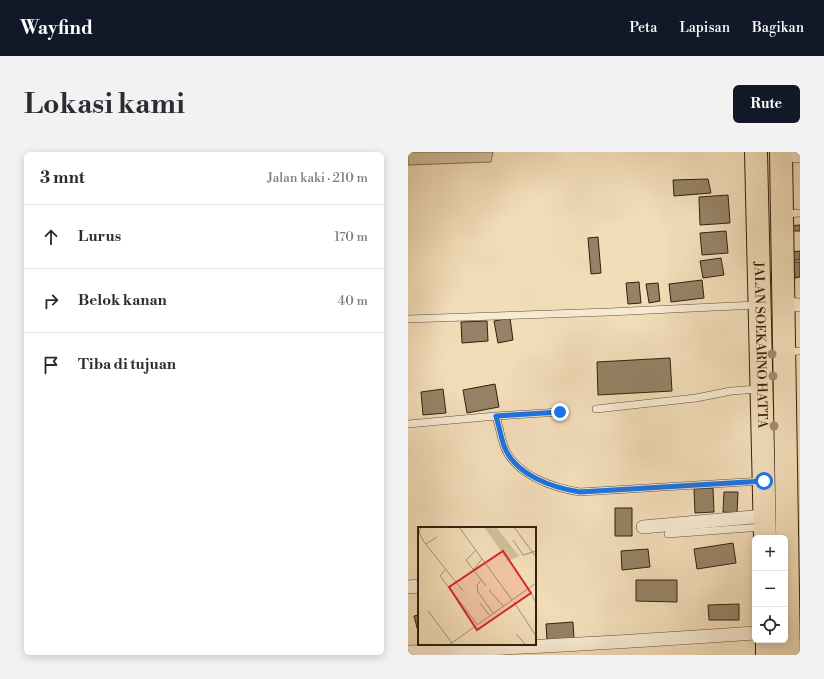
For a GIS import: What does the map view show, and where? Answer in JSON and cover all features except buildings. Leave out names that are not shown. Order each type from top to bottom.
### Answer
[{"type":"highway","name":"JALAN SOEKARNO HATTA","points":[[756,152],[761,305],[765,527]]},
{"type":"highway","name":"JALAN SOEKARNO HATTA","points":[[787,154],[791,213],[792,304],[792,352],[786,449],[789,655]]},
{"type":"highway","points":[[763,449],[786,449]]},
{"type":"highway","points":[[767,643],[767,655]]},
{"type":"street","points":[[643,527],[765,527]]},
{"type":"street","points":[[408,587],[418,586]]},
{"type":"street","points":[[408,652],[534,647],[752,633]]},
{"type":"lane","points":[[408,319],[761,305]]},
{"type":"lane","points":[[596,409],[696,398],[762,388]]},
{"type":"lane","points":[[408,424],[560,412]]},
{"type":"lane","points":[[496,416],[504,447],[514,462],[535,478],[564,490],[580,492],[764,481]]},
{"type":"lane","points":[[668,534],[765,527]]},
{"type":"shaded area","points":[[408,152],[493,152],[491,162],[408,165]]},
{"type":"route","points":[[560,412],[496,416],[504,447],[514,462],[535,478],[549,485],[564,490],[580,492],[764,481]]}]
